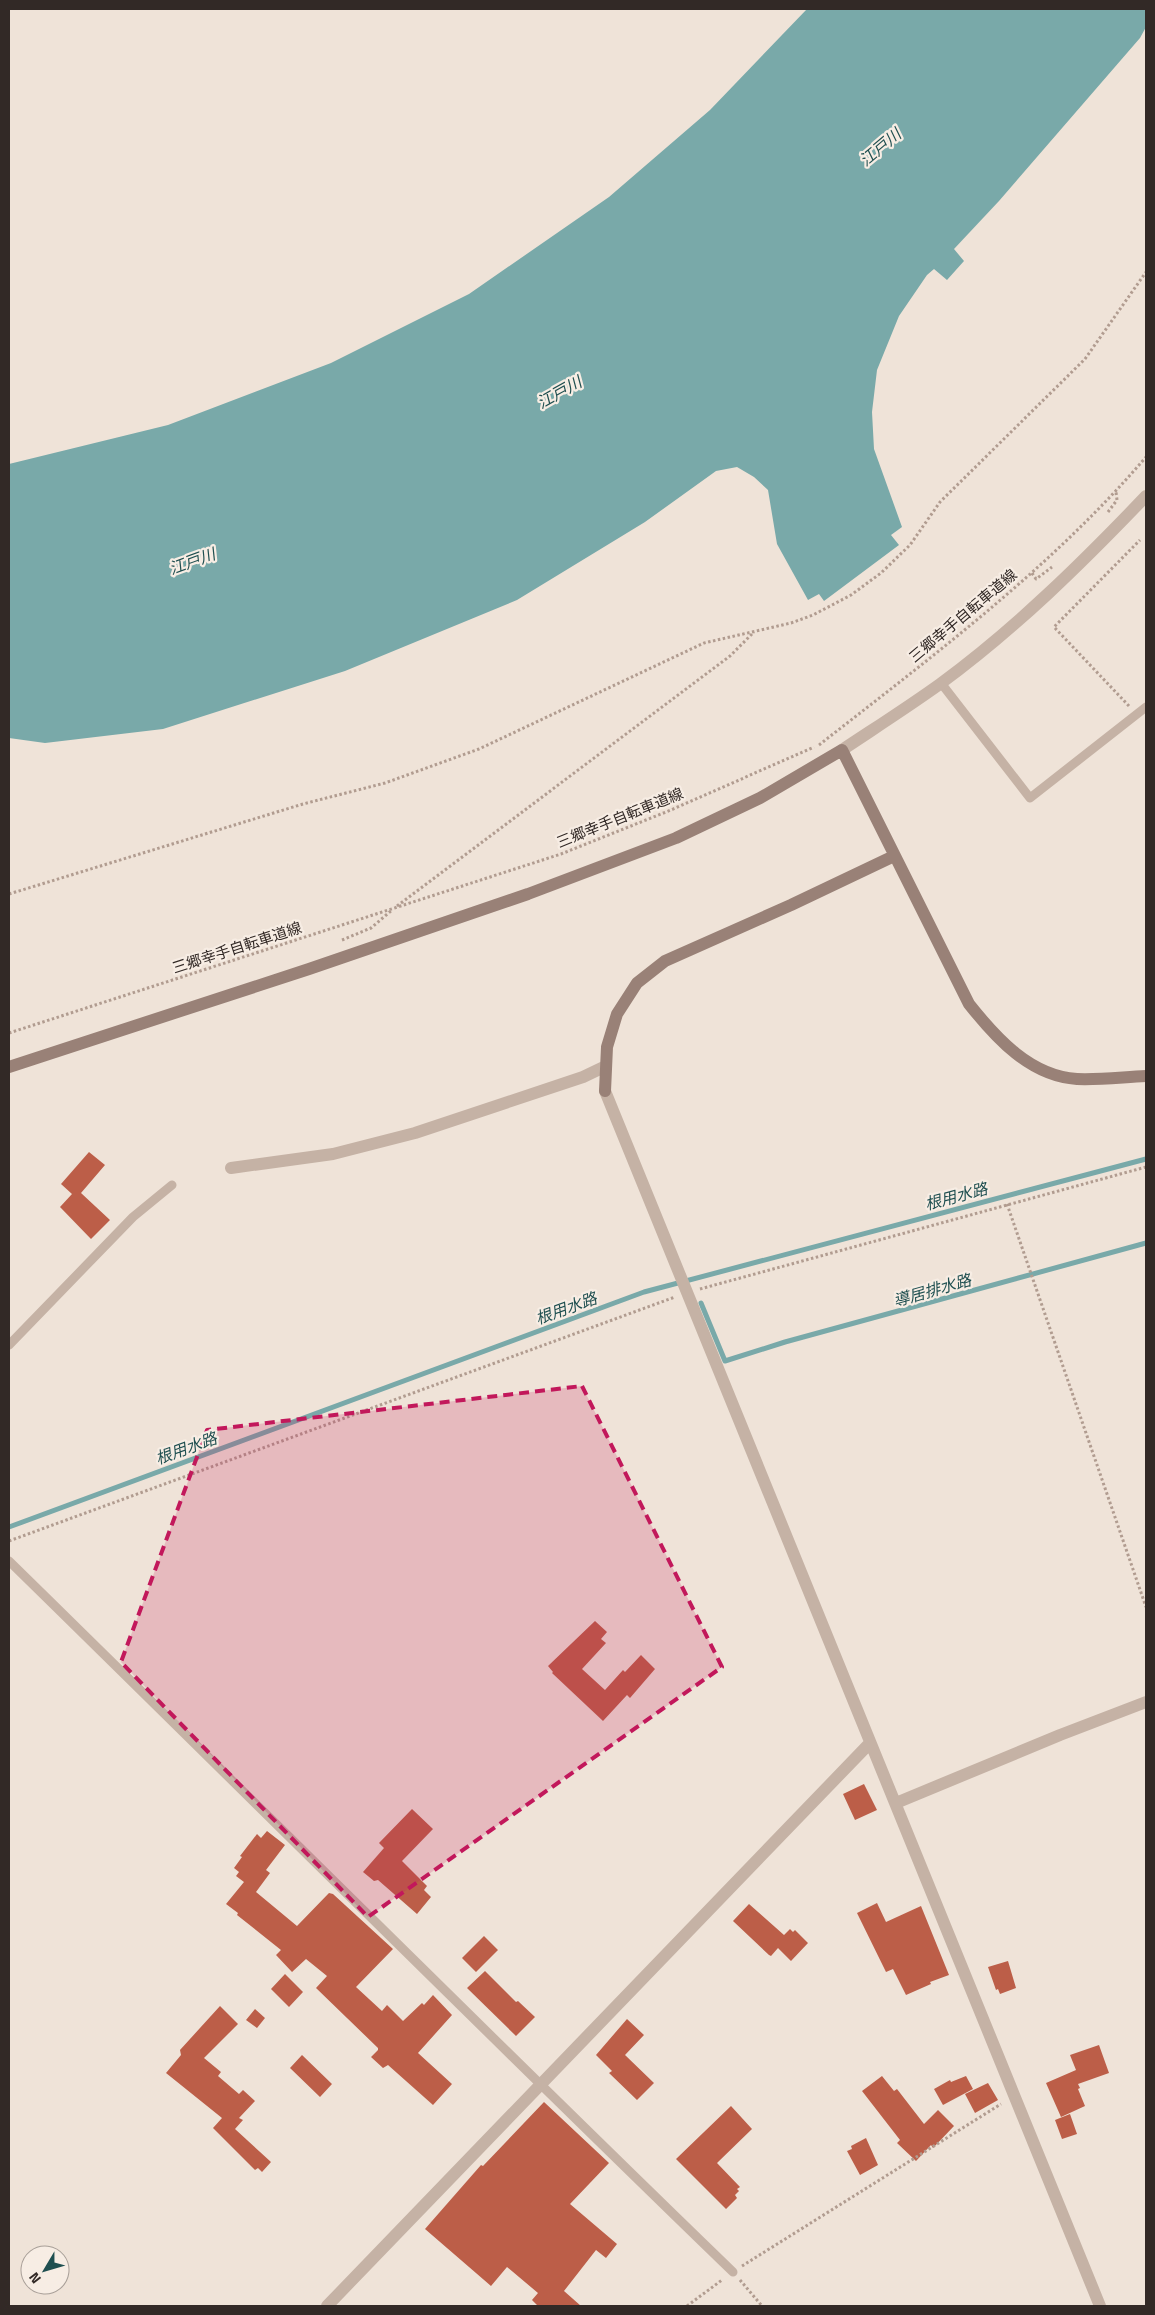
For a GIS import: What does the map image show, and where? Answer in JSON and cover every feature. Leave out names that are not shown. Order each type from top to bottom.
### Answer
[{"type":"street","points":[[9,1067],[410,935],[528,894],[676,838],[760,798],[842,750],[941,683],[1059,584],[1146,496]]},
{"type":"street","points":[[842,750],[969,1004],[992,1033],[1019,1056],[1049,1072],[1075,1079],[1146,1076]]},
{"type":"street","points":[[894,856],[791,905],[665,961],[637,983],[617,1014],[607,1047],[605,1091],[869,1744],[896,1803],[1100,2306]]},
{"type":"street","points":[[230,1168],[333,1154],[415,1133],[583,1077],[606,1066]]},
{"type":"street","points":[[896,1803],[1060,1734],[1146,1702]]},
{"type":"street","points":[[327,2306],[869,1744]]},
{"type":"lane","points":[[941,683],[1030,798],[1146,707]]},
{"type":"lane","points":[[9,1345],[133,1217],[172,1184]]},
{"type":"lane","points":[[9,1561],[280,1826],[541,2086],[733,2272]]},
{"type":"path","points":[[9,894],[303,804],[386,783],[479,749],[704,643],[791,623],[814,615],[851,595],[881,573],[910,545],[940,502],[1085,358],[1146,272]]},
{"type":"path","name":"三郷幸手自転車道線","points":[[9,1033],[561,854],[671,810],[818,746],[967,630],[1032,573],[1116,492],[1146,456]]},
{"type":"path","points":[[1137,714],[1054,627],[1140,540]]},
{"type":"path","points":[[335,943],[371,928],[393,909],[730,656],[755,631]]},
{"type":"path","points":[[9,1541],[686,1293],[1146,1167]]},
{"type":"path","points":[[1007,1204],[1146,1607]]},
{"type":"path","points":[[687,2306],[733,2272],[1014,2096]]},
{"type":"path","points":[[733,2272],[762,2306]]},
{"type":"highlighted area","points":[[582,1386],[722,1667],[368,1917],[121,1662],[207,1430]]},
{"type":"water","name":"江戸川","points":[[807,9],[1146,9],[1146,27],[1140,38],[999,201],[954,249],[964,261],[947,280],[934,269],[927,275],[899,316],[877,370],[872,412],[874,449],[902,527],[891,535],[899,545],[824,601],[819,594],[808,600],[777,544],[768,490],[754,477],[737,467],[716,471],[645,522],[517,600],[345,671],[163,729],[45,743],[9,738],[9,464],[168,425],[331,363],[469,294],[609,197],[710,110]]},
{"type":"building","points":[[89,1152],[105,1165],[81,1193],[110,1220],[91,1239],[60,1207],[72,1194],[61,1184]]},
{"type":"building","points":[[595,1621],[607,1632],[601,1639],[606,1643],[582,1669],[605,1690],[623,1670],[625,1672],[641,1655],[655,1669],[630,1698],[627,1695],[603,1721],[552,1673],[548,1666]]},
{"type":"building","points":[[864,1784],[877,1810],[855,1820],[843,1794]]},
{"type":"building","points":[[412,1809],[433,1829],[402,1861],[427,1886],[424,1890],[431,1897],[417,1914],[378,1880],[374,1881],[363,1872],[384,1848],[379,1843]]},
{"type":"building","points":[[267,1831],[285,1845],[266,1870],[270,1873],[256,1892],[297,1926],[329,1893],[333,1894],[393,1949],[356,1987],[382,2011],[387,2005],[403,2021],[422,2003],[424,2005],[433,1995],[452,2015],[418,2053],[452,2084],[433,2105],[388,2065],[383,2068],[371,2057],[378,2048],[316,1988],[327,1976],[306,1959],[292,1972],[276,1955],[281,1950],[226,1904],[244,1882],[236,1876],[239,1872],[234,1868],[242,1857],[240,1856],[257,1834],[261,1838]]},
{"type":"building","points":[[877,1903],[886,1922],[921,1906],[949,1975],[930,1982],[931,1984],[906,1995],[893,1969],[886,1972],[857,1913]]},
{"type":"building","points":[[749,1904],[784,1935],[790,1929],[793,1932],[795,1930],[808,1943],[791,1961],[778,1948],[771,1956],[769,1955],[733,1921]]},
{"type":"building","points":[[484,1936],[498,1950],[476,1972],[462,1958]]},
{"type":"building","points":[[1008,1961],[1016,1988],[1000,1994],[998,1989],[996,1990],[988,1967]]},
{"type":"building","points":[[485,1971],[516,2002],[518,2001],[535,2017],[516,2036],[467,1988]]},
{"type":"building","points":[[285,1974],[303,1992],[289,2007],[271,1989]]},
{"type":"building","points":[[220,2006],[238,2024],[204,2058],[221,2072],[218,2076],[239,2094],[243,2090],[255,2101],[239,2118],[243,2120],[235,2129],[271,2162],[262,2172],[258,2168],[255,2170],[213,2128],[222,2118],[166,2073],[181,2055],[180,2050]]},
{"type":"building","points":[[255,2009],[265,2018],[257,2028],[246,2020]]},
{"type":"building","points":[[627,2019],[644,2035],[625,2055],[654,2083],[637,2100],[609,2073],[612,2071],[596,2055]]},
{"type":"building","points":[[1099,2045],[1109,2073],[1078,2084],[1080,2088],[1078,2089],[1085,2106],[1061,2117],[1046,2083],[1076,2070],[1070,2055]]},
{"type":"building","points":[[302,2055],[332,2084],[320,2097],[290,2068]]},
{"type":"building","points":[[882,2076],[894,2091],[897,2089],[924,2124],[938,2110],[954,2126],[933,2148],[931,2145],[916,2161],[897,2143],[900,2140],[862,2091]]},
{"type":"building","points":[[966,2076],[973,2089],[943,2105],[934,2089],[950,2080],[951,2082]]},
{"type":"building","points":[[988,2083],[998,2100],[975,2113],[965,2094]]},
{"type":"building","points":[[544,2102],[609,2163],[570,2204],[617,2244],[606,2258],[596,2250],[564,2291],[581,2306],[538,2306],[532,2300],[538,2293],[507,2267],[491,2286],[425,2229],[481,2165],[483,2166]]},
{"type":"building","points":[[731,2106],[752,2129],[717,2163],[740,2187],[735,2195],[737,2198],[726,2209],[676,2159]]},
{"type":"building","points":[[1070,2114],[1077,2134],[1062,2139],[1055,2120]]},
{"type":"building","points":[[866,2138],[878,2165],[860,2175],[847,2151],[852,2149],[851,2146]]},
{"type":"waterway","name":"根用水路","points":[[9,1527],[644,1292],[1146,1159]]},
{"type":"waterway","name":"導居排水路","points":[[701,1303],[725,1361],[785,1342],[1146,1243]]}]
